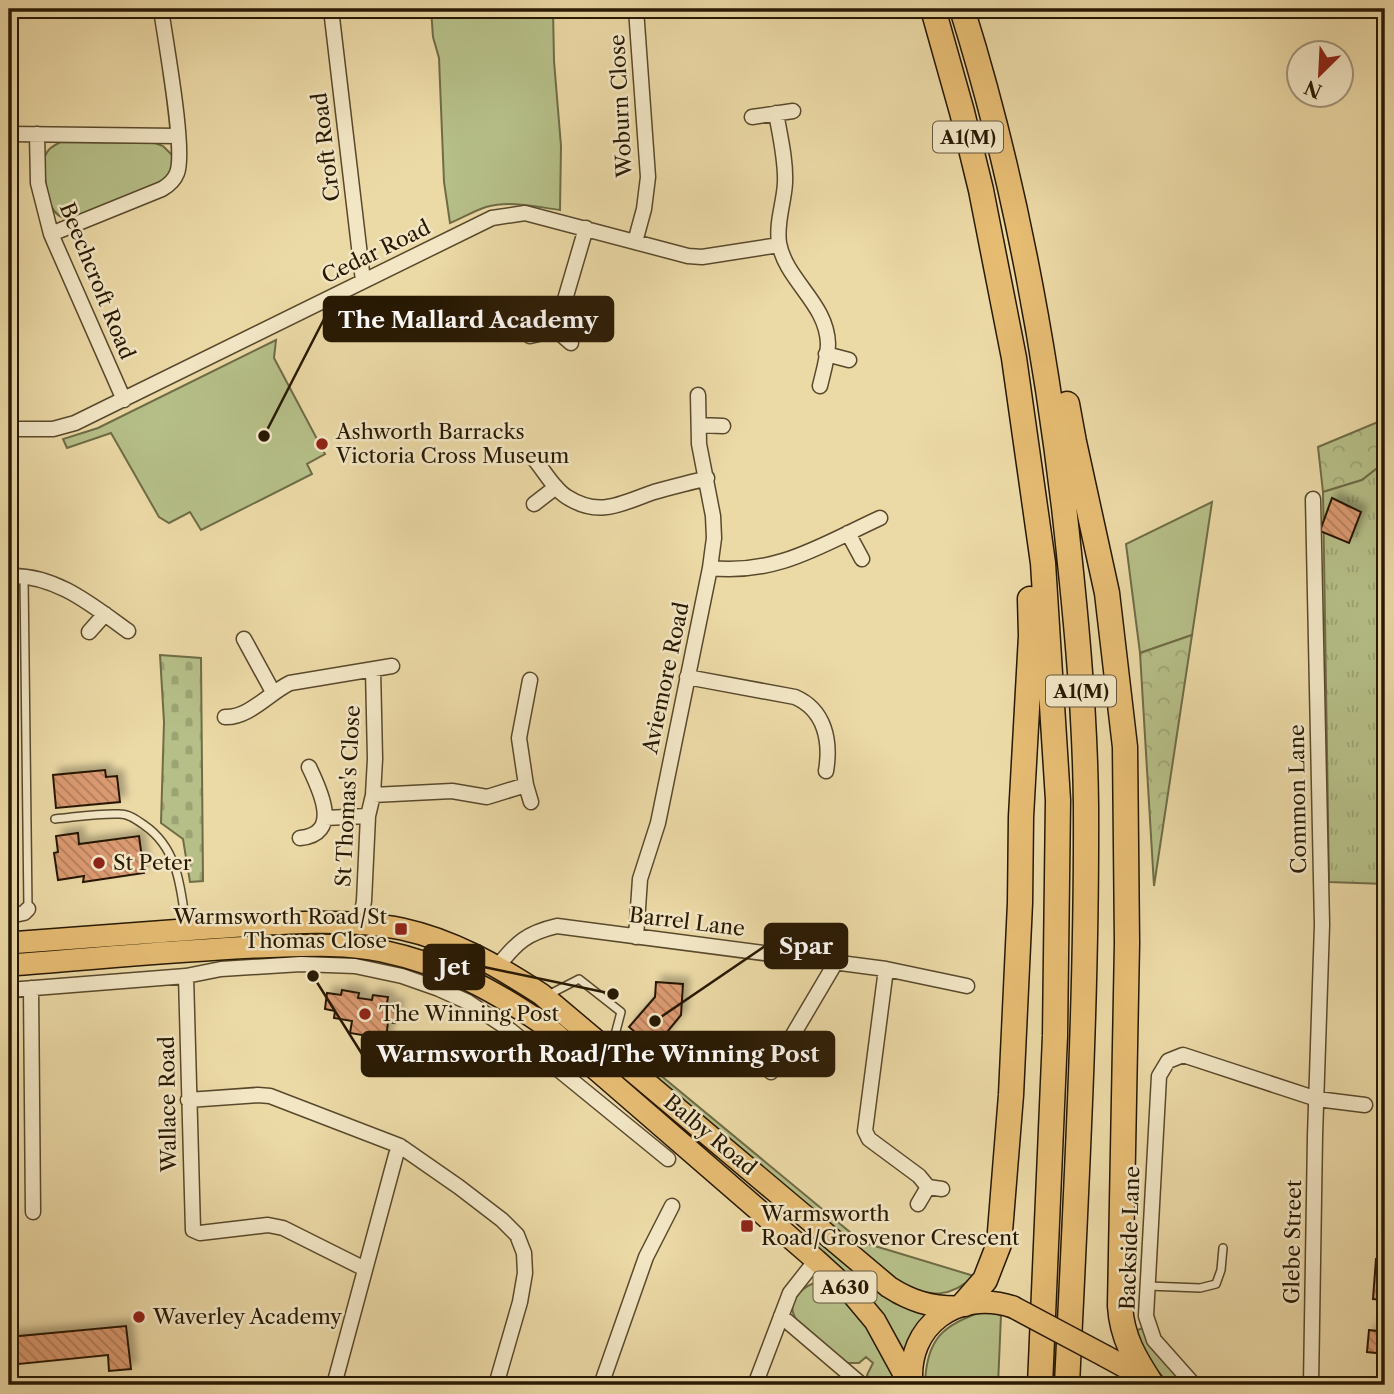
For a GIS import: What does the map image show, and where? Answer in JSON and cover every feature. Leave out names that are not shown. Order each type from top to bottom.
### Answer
[{"type":"highway","name":"A1(M)","points":[[933,9],[962,112],[1017,371],[1043,563],[1058,800],[1055,1036],[1040,1385]]},
{"type":"highway","name":"A1(M)","points":[[962,9],[988,101],[1023,249],[1053,413],[1070,556],[1086,806],[1083,1044],[1068,1385]]},
{"type":"highway","points":[[1023,249],[1065,389],[1073,442],[1107,593],[1120,690],[1125,747],[1127,888],[1120,1306],[1128,1345],[1150,1385]]},
{"type":"highway","points":[[960,1305],[985,1280],[999,1244],[1013,1062],[1021,817],[1031,636],[1030,562],[1023,474],[996,267]]},
{"type":"main road","name":"Balby Road","points":[[9,943],[260,925],[360,923],[431,937],[498,966],[545,997],[889,1287],[905,1297],[926,1305],[960,1305],[989,1301],[1013,1307],[1105,1356],[1150,1385]]},
{"type":"main road","name":"Balby Road","points":[[9,965],[303,945],[380,950],[460,975],[499,994],[546,1026],[816,1260],[849,1290],[876,1321],[911,1385]]},
{"type":"main road","points":[[911,1385],[912,1360],[923,1334],[932,1322],[960,1305]]},
{"type":"street","points":[[51,234],[172,183],[179,167],[178,136],[161,9]]},
{"type":"street","name":"Croft Road","points":[[331,9],[363,281]]},
{"type":"street","name":"Woburn Close","points":[[635,242],[644,209],[648,177],[636,9]]},
{"type":"street","points":[[752,117],[793,111]]},
{"type":"street","points":[[776,113],[785,177],[778,230],[779,245],[785,265],[817,307],[824,321],[828,346],[820,386]]},
{"type":"street","points":[[9,134],[178,136]]},
{"type":"street","name":"Beechcroft Road","points":[[37,134],[38,183],[51,234],[124,400]]},
{"type":"street","name":"Cedar Road","points":[[9,429],[53,429],[75,423],[492,218],[524,213],[688,256],[702,257],[779,245]]},
{"type":"street","points":[[556,330],[586,228]]},
{"type":"street","points":[[530,336],[556,330]]},
{"type":"street","points":[[556,330],[571,343]]},
{"type":"street","points":[[826,354],[849,360]]},
{"type":"street","name":"Aviemore Road","points":[[636,937],[640,879],[658,823],[714,538],[707,478],[699,444],[698,395]]},
{"type":"street","points":[[699,425],[723,426]]},
{"type":"street","points":[[536,460],[565,496],[588,506],[614,508],[655,492],[707,478]]},
{"type":"street","points":[[534,504],[556,487]]},
{"type":"street","name":"Common Lane","points":[[1313,499],[1322,925],[1317,1099]]},
{"type":"street","points":[[710,568],[735,570],[783,563],[880,518]]},
{"type":"street","points":[[848,533],[862,559]]},
{"type":"street","points":[[16,576],[54,584],[82,598],[128,631]]},
{"type":"street","points":[[89,632],[104,614]]},
{"type":"street","points":[[244,639],[273,692]]},
{"type":"street","name":"St Thomas's Close","points":[[225,717],[248,711],[290,683],[392,666]]},
{"type":"street","name":"St Thomas's Close","points":[[360,923],[375,759],[373,669]]},
{"type":"street","points":[[687,677],[795,696],[805,701],[818,714],[824,727],[828,758],[826,771]]},
{"type":"street","points":[[530,680],[519,738],[531,802]]},
{"type":"street","points":[[300,838],[317,833],[325,818],[320,791],[309,767]]},
{"type":"street","points":[[373,795],[452,791],[488,797],[526,785]]},
{"type":"street","points":[[325,818],[368,816]]},
{"type":"street","points":[[9,916],[24,913],[28,909]]},
{"type":"street","name":"Barrel Lane","points":[[498,966],[522,938],[557,926],[886,969],[967,986]]},
{"type":"street","points":[[771,1072],[836,962]]},
{"type":"street","points":[[9,990],[186,976],[221,969],[332,964],[402,976],[468,1002],[510,1030],[668,1159]]},
{"type":"street","points":[[886,969],[865,1131],[869,1139],[935,1188],[918,1205]]},
{"type":"street","name":"Wallace Road","points":[[186,976],[193,1230],[200,1233],[268,1225],[283,1228],[365,1269]]},
{"type":"street","points":[[31,988],[33,1212]]},
{"type":"street","name":"Backside Lane","points":[[1195,1385],[1154,1340],[1146,1316],[1159,1076],[1168,1061],[1183,1055],[1317,1099]]},
{"type":"street","points":[[188,1100],[270,1096],[400,1146],[502,1220],[517,1235],[521,1244],[525,1273],[520,1302],[496,1385]]},
{"type":"street","points":[[1317,1099],[1365,1105]]},
{"type":"street","name":"Glebe Street","points":[[1311,1385],[1317,1099]]},
{"type":"street","points":[[334,1385],[400,1146]]},
{"type":"street","points":[[601,1385],[646,1258],[672,1206]]},
{"type":"street","points":[[755,1385],[790,1293],[816,1260]]},
{"type":"street","points":[[781,1316],[858,1382],[865,1366]]},
{"type":"lane","points":[[16,576],[28,909]]},
{"type":"lane","points":[[55,819],[122,813],[134,817],[152,830],[168,847],[176,867],[187,930]]},
{"type":"lane","points":[[545,997],[579,979],[621,1012],[611,1051]]},
{"type":"lane","points":[[1147,1286],[1200,1289],[1216,1284],[1223,1248]]},
{"type":"green space","points":[[431,9],[553,9],[561,146],[560,210],[523,205],[495,205],[450,223],[444,182],[439,58],[433,37]]},
{"type":"green space","points":[[61,142],[155,143],[163,146],[172,155],[172,170],[165,181],[71,220],[62,218],[48,199],[43,164],[49,150]]},
{"type":"green space","points":[[276,340],[274,358],[325,454],[307,464],[312,474],[201,530],[190,512],[169,523],[159,517],[111,433],[67,448],[63,439],[98,428]]},
{"type":"green space","points":[[1385,419],[1385,462],[1362,480],[1323,492],[1318,447]]},
{"type":"green space","points":[[1385,462],[1385,884],[1329,882],[1323,492],[1362,480]]},
{"type":"green space","points":[[1212,502],[1192,635],[1140,653],[1126,544]]},
{"type":"green space","points":[[1192,635],[1154,886],[1140,653]]},
{"type":"green space","points":[[160,655],[201,658],[203,881],[190,882],[183,839],[161,823],[164,722]]},
{"type":"green space","points":[[630,1050],[862,1242],[974,1276],[957,1289],[948,1292],[921,1292],[901,1286],[634,1060]]},
{"type":"green space","points":[[818,1240],[894,1303],[929,1316],[906,1354],[890,1327],[814,1246]]},
{"type":"green space","points":[[814,1283],[834,1287],[874,1336],[899,1385],[873,1385],[867,1375],[873,1363],[866,1357],[859,1363],[847,1363],[797,1320],[792,1309],[795,1298],[803,1289]]},
{"type":"green space","points":[[985,1311],[1001,1315],[998,1385],[925,1385],[929,1356],[940,1336],[958,1322]]},
{"type":"green space","points":[[1143,1328],[1187,1385],[1170,1385],[1153,1366],[1132,1332]]},
{"type":"building","points":[[1332,498],[1361,512],[1349,543],[1320,531]]},
{"type":"building","points":[[105,770],[106,777],[117,776],[120,802],[56,808],[53,775]]},
{"type":"building","name":"St Peter","points":[[78,833],[79,844],[139,836],[144,873],[83,882],[84,876],[58,880],[54,853],[58,852],[56,836]]},
{"type":"building","points":[[656,982],[683,984],[681,1015],[654,1048],[629,1027],[655,997]]},
{"type":"building","name":"The Winning Post","points":[[342,990],[359,993],[358,998],[372,1000],[373,995],[388,997],[387,1003],[398,1005],[395,1023],[388,1022],[386,1039],[350,1033],[352,1021],[334,1018],[335,1011],[325,1009],[327,993],[341,995]]},
{"type":"building","points":[[1376,1259],[1385,1260],[1385,1300],[1373,1299]]},
{"type":"building","points":[[126,1326],[131,1369],[109,1371],[108,1355],[9,1365],[9,1337]]},
{"type":"building","points":[[1369,1330],[1385,1332],[1385,1354],[1367,1352]]},
{"type":"place","name":"The Mallard Academy","points":[[264,436]]},
{"type":"place","name":"Ashworth Barracks Victoria Cross Museum","points":[[322,444]]},
{"type":"place","name":"St Peter","points":[[99,863]]},
{"type":"place","name":"Warmsworth Road/St Thomas Close","points":[[401,929]]},
{"type":"place","name":"Warmsworth Road/The Winning Post","points":[[313,976]]},
{"type":"place","name":"Jet","points":[[613,994]]},
{"type":"place","name":"The Winning Post","points":[[365,1014]]},
{"type":"place","name":"Spar","points":[[655,1021]]},
{"type":"place","name":"Warmsworth Road/Grosvenor Crescent","points":[[747,1226]]},
{"type":"place","name":"Waverley Academy","points":[[139,1317]]}]
